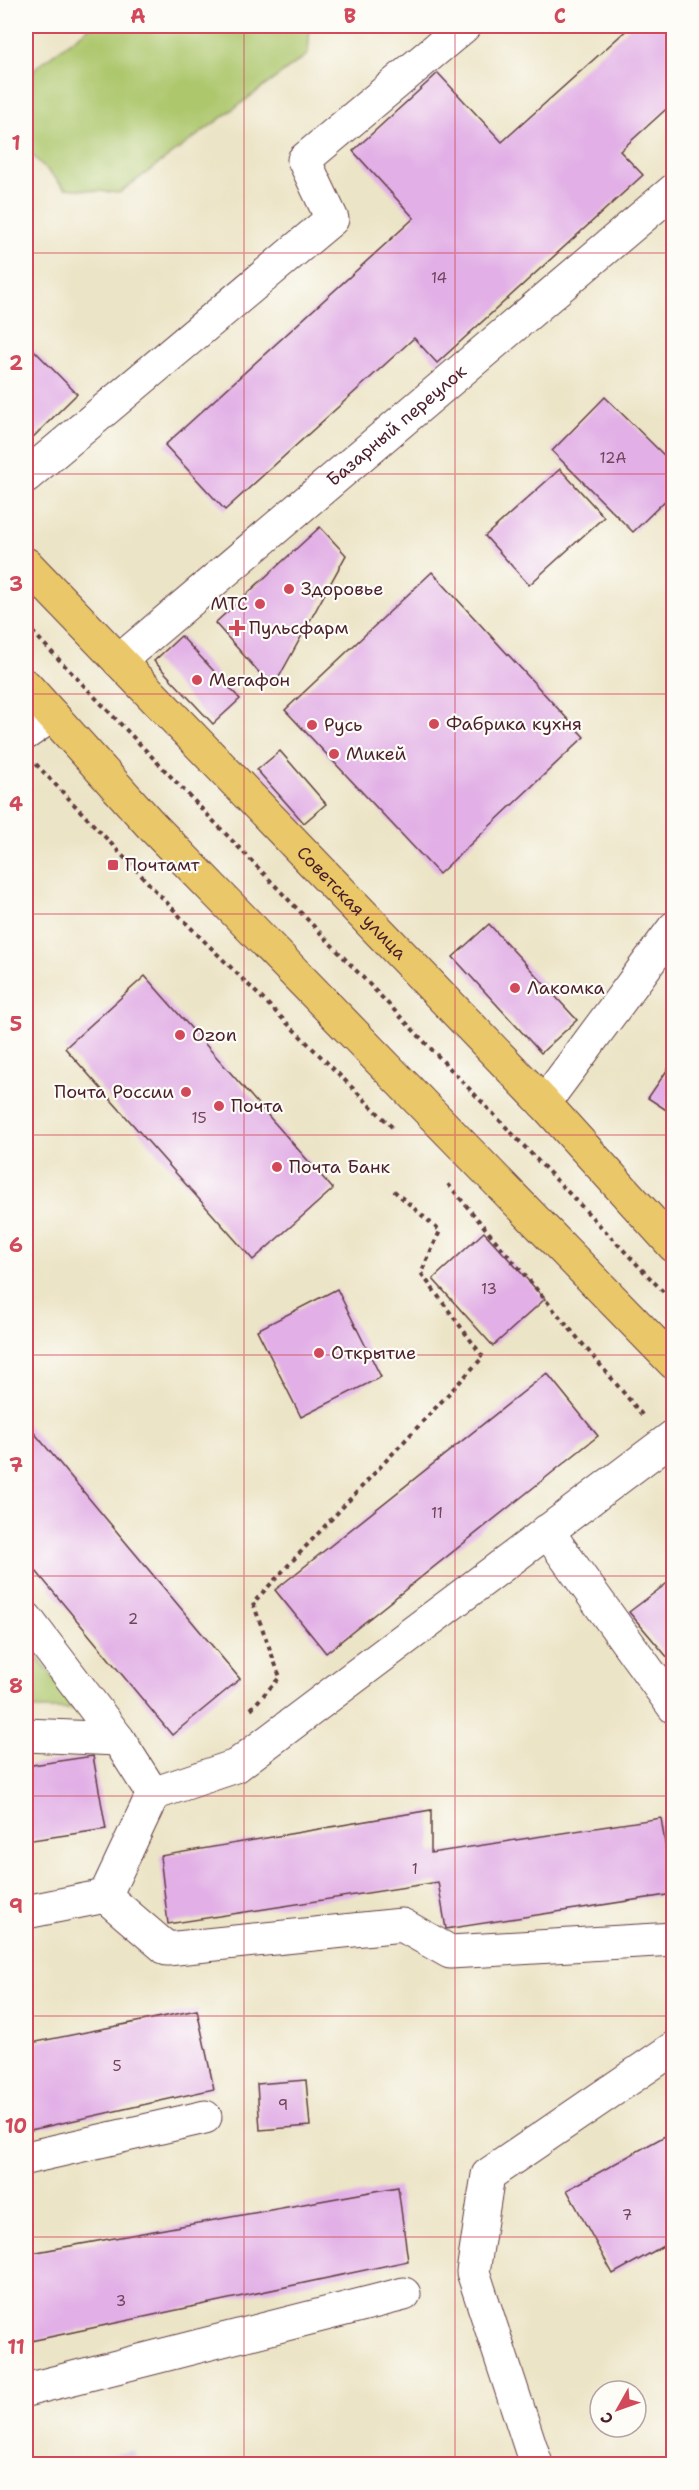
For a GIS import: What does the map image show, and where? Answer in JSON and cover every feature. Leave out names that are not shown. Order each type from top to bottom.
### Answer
[{"type":"main road","name":"Советская улица","points":[[26,564],[544,1103],[674,1245]]},
{"type":"main road","points":[[26,686],[37,736],[150,824],[674,1363]]},
{"type":"lane","points":[[26,476],[332,219],[304,160],[464,26]]},
{"type":"lane","name":"Базарный переулок","points":[[119,660],[674,190]]},
{"type":"lane","points":[[544,1103],[674,928]]},
{"type":"lane","points":[[105,1896],[153,1794],[236,1766],[547,1531],[662,1430]]},
{"type":"lane","points":[[547,1531],[674,1707]]},
{"type":"lane","points":[[26,1618],[118,1739],[153,1794]]},
{"type":"lane","points":[[26,1735],[118,1739]]},
{"type":"lane","points":[[26,1912],[105,1896]]},
{"type":"lane","points":[[105,1896],[167,1949],[402,1924],[450,1952],[674,1939]]},
{"type":"lane","points":[[536,2464],[473,2272],[488,2175],[674,2049]]},
{"type":"lane","points":[[26,2158],[205,2117]]},
{"type":"lane","points":[[26,2390],[404,2294]]},
{"type":"path","points":[[26,625],[674,1303]]},
{"type":"path","points":[[37,736],[189,926],[396,1131]]},
{"type":"path","points":[[445,1181],[662,1430]]},
{"type":"path","points":[[250,1710],[280,1677],[253,1603],[483,1357],[421,1273],[440,1231],[393,1190]]},
{"type":"shaded area","points":[[134,2450],[137,2464],[74,2464]]},
{"type":"green space","points":[[91,26],[310,26],[308,54],[119,193],[65,188],[26,149],[27,95],[35,68]]},
{"type":"green space","points":[[26,1643],[78,1709],[26,1709]]},
{"type":"building","points":[[631,26],[674,26],[674,102],[620,151],[643,175],[437,363],[414,338],[225,510],[165,445],[414,218],[353,151],[438,73],[502,142]]},
{"type":"building","points":[[26,342],[77,394],[26,444]]},
{"type":"building","points":[[605,397],[674,465],[674,492],[633,532],[552,451]]},
{"type":"building","points":[[560,469],[604,517],[529,585],[485,536]]},
{"type":"building","name":"Здоровье","points":[[320,527],[346,555],[273,688],[215,623]]},
{"type":"building","name":"Фабрика кухня","points":[[432,572],[584,737],[439,874],[285,710]]},
{"type":"building","name":"Мегафон","points":[[181,636],[240,699],[213,724],[154,661]]},
{"type":"building","points":[[280,751],[326,804],[304,823],[257,770]]},
{"type":"building","name":"Лакомка","points":[[489,924],[577,1020],[541,1053],[453,957]]},
{"type":"building","points":[[145,976],[333,1189],[253,1260],[65,1048]]},
{"type":"building","points":[[674,1060],[674,1115],[648,1098]]},
{"type":"building","points":[[484,1232],[545,1299],[493,1346],[433,1279]]},
{"type":"building","name":"Открытие","points":[[337,1289],[381,1377],[301,1417],[257,1330]]},
{"type":"building","points":[[547,1373],[598,1436],[326,1653],[275,1590]]},
{"type":"building","points":[[26,1423],[240,1679],[172,1735],[26,1559]]},
{"type":"building","points":[[674,1578],[674,1665],[629,1612]]},
{"type":"building","points":[[93,1756],[106,1829],[26,1841],[26,1766]]},
{"type":"building","points":[[431,1810],[431,1853],[661,1818],[673,1894],[446,1929],[438,1882],[168,1924],[160,1856]]},
{"type":"building","points":[[197,2010],[214,2089],[26,2131],[26,2044]]},
{"type":"building","points":[[306,2080],[310,2126],[260,2130],[257,2084]]},
{"type":"building","points":[[674,2131],[674,2240],[613,2274],[567,2190]]},
{"type":"building","points":[[398,2187],[408,2261],[26,2342],[26,2254]]},
{"type":"place","name":"Здоровье","points":[[289,589]]},
{"type":"place","name":"МТС","points":[[260,604]]},
{"type":"place","name":"Пульсфарм","points":[[237,628]]},
{"type":"place","name":"Мегафон","points":[[197,680]]},
{"type":"place","name":"Фабрика кухня","points":[[434,724]]},
{"type":"place","name":"Русь","points":[[312,725]]},
{"type":"place","name":"Микей","points":[[334,754]]},
{"type":"place","name":"Почтамт","points":[[113,865]]},
{"type":"place","name":"Лакомка","points":[[515,988]]},
{"type":"place","name":"Ozon","points":[[180,1035]]},
{"type":"place","name":"Почта России","points":[[186,1092]]},
{"type":"place","name":"Почта","points":[[219,1106]]},
{"type":"place","name":"Почта Банк","points":[[277,1167]]},
{"type":"place","name":"Открытие","points":[[319,1353]]}]
